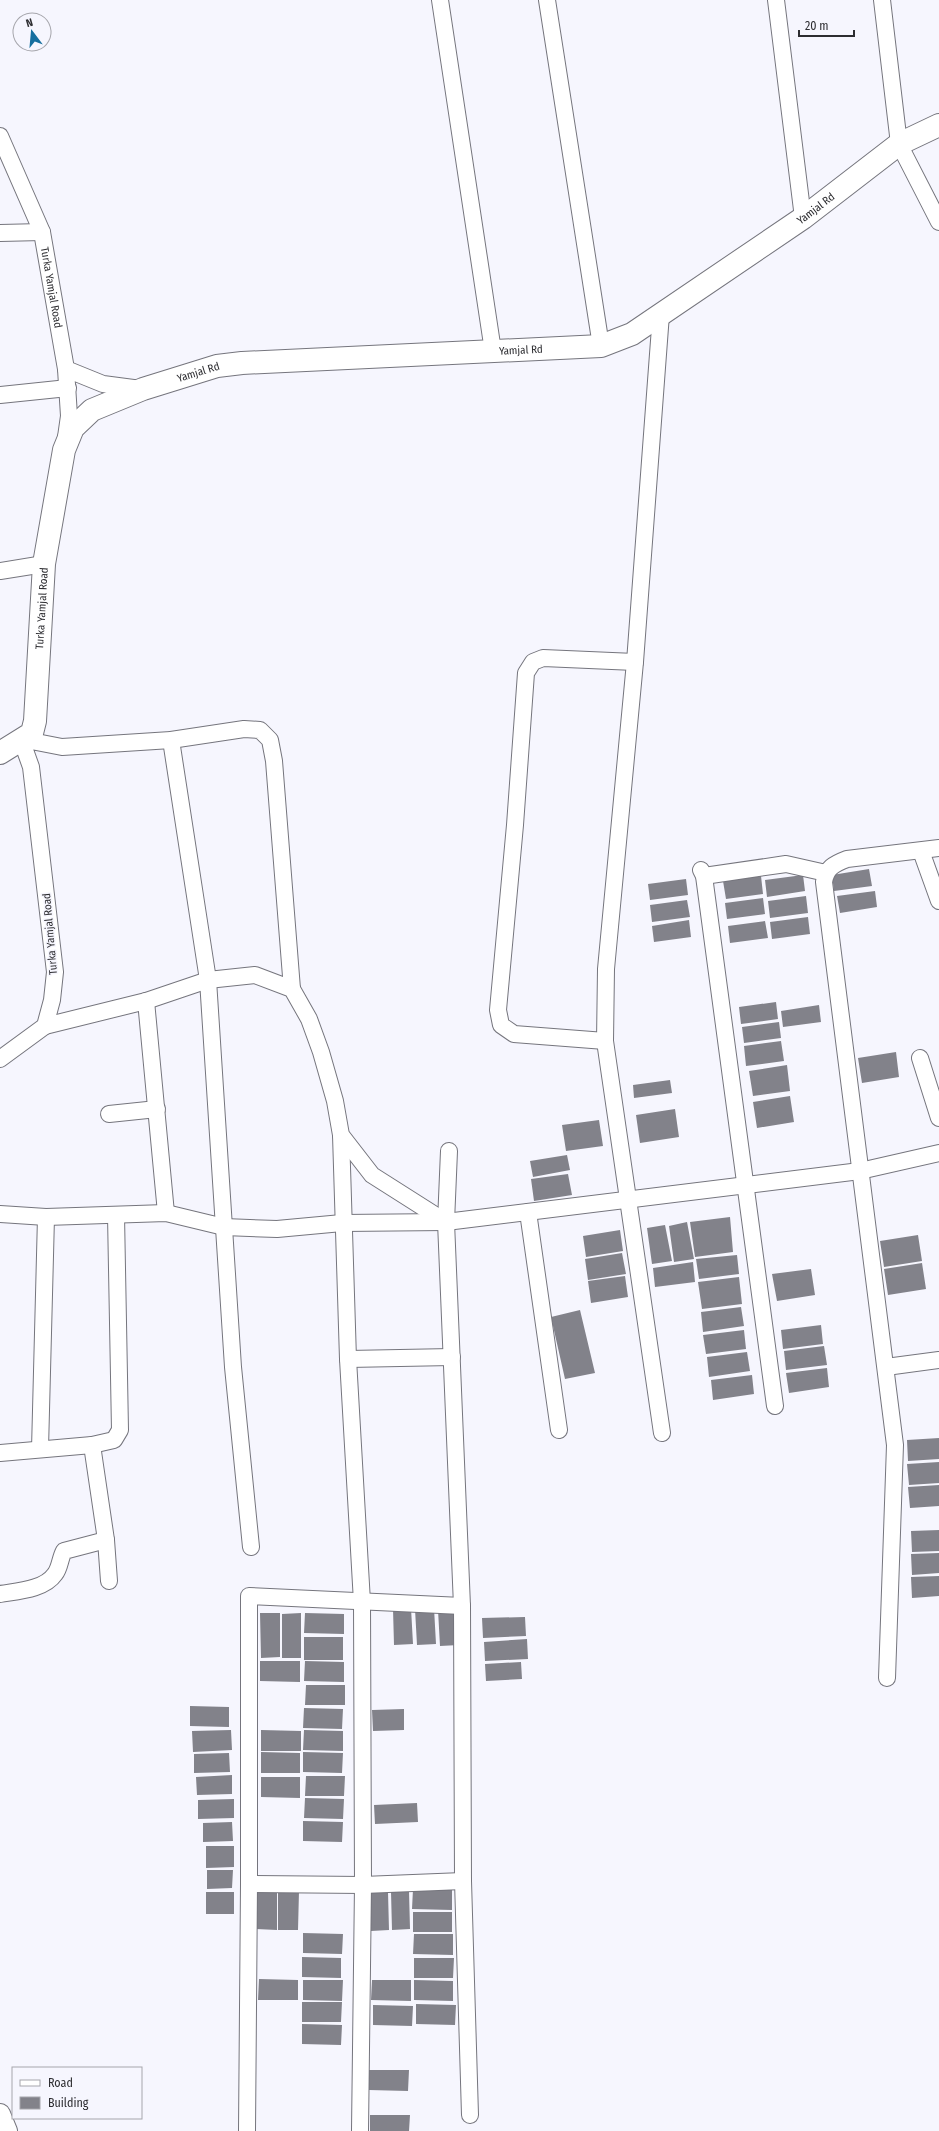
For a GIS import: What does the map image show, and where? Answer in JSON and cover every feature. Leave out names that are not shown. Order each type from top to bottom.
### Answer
[{"type":"main road","name":"Yamjal Rd","points":[[64,450],[73,428],[92,410],[143,389],[217,366],[242,363],[601,346],[632,334],[804,218],[899,144],[939,125]]},
{"type":"main road","name":"Turka Yamjal Road","points":[[22,739],[32,733],[35,721],[44,564],[64,450]]},
{"type":"main road","points":[[0,753],[13,747],[22,739]]},
{"type":"street","points":[[442,0],[493,351]]},
{"type":"street","points":[[547,0],[601,346]]},
{"type":"street","points":[[776,0],[804,218]]},
{"type":"street","points":[[882,0],[899,144],[939,222]]},
{"type":"street","name":"Turka Yamjal Road","points":[[0,136],[42,232],[68,388],[69,416],[64,450]]},
{"type":"street","points":[[0,233],[42,232]]},
{"type":"street","points":[[661,314],[635,662],[606,969],[606,1041],[627,1200],[662,1433]]},
{"type":"street","points":[[66,369],[103,384],[143,389]]},
{"type":"street","points":[[0,395],[68,388]]},
{"type":"street","points":[[0,571],[44,564]]},
{"type":"street","points":[[606,1041],[514,1034],[501,1026],[498,1010],[515,825],[526,672],[533,662],[543,658],[635,662]]},
{"type":"street","points":[[22,739],[62,747],[171,740],[244,729],[260,730],[270,740],[274,761],[292,989],[310,1019],[335,1101],[341,1135],[342,1223],[348,1359],[362,1602],[363,1885],[360,2131]]},
{"type":"street","name":"Turka Yamjal Road","points":[[22,739],[30,767],[55,972],[52,1000],[45,1026]]},
{"type":"street","points":[[171,740],[208,980],[233,1366],[251,1547]]},
{"type":"street","points":[[887,1678],[895,1445],[824,882],[826,873],[834,864],[847,859],[939,848]]},
{"type":"street","points":[[920,851],[939,901]]},
{"type":"street","points":[[775,1406],[703,873],[786,864],[826,873]]},
{"type":"street","points":[[0,1059],[45,1026],[146,1001],[208,980],[255,975],[292,989]]},
{"type":"street","points":[[146,1001],[166,1213]]},
{"type":"street","points":[[920,1058],[939,1118]]},
{"type":"street","points":[[109,1114],[157,1109]]},
{"type":"street","points":[[341,1135],[372,1175],[446,1222]]},
{"type":"street","points":[[450,1151],[446,1222],[462,1606],[463,1881],[470,2115]]},
{"type":"street","points":[[0,1214],[46,1217],[166,1213],[224,1227],[277,1229],[342,1223],[446,1222],[860,1171],[939,1153]]},
{"type":"street","points":[[528,1212],[559,1430]]},
{"type":"street","points":[[0,1453],[92,1445],[114,1440],[120,1430],[116,1215]]},
{"type":"street","points":[[40,1449],[46,1217]]},
{"type":"street","points":[[348,1359],[452,1357]]},
{"type":"street","points":[[886,1367],[939,1360]]},
{"type":"street","points":[[92,1445],[106,1540],[109,1581]]},
{"type":"street","points":[[0,1594],[26,1590],[47,1582],[56,1574],[64,1551],[106,1540]]},
{"type":"street","points":[[247,2131],[249,1884],[248,1596],[462,1606]]},
{"type":"street","points":[[249,1884],[363,1885],[463,1881]]},
{"type":"street","points":[[0,2114],[7,2131]]},
{"type":"building","points":[[869,869],[872,886],[834,891],[832,875]]},
{"type":"building","points":[[803,875],[805,891],[767,897],[765,880]]},
{"type":"building","points":[[761,876],[763,894],[726,899],[723,881]]},
{"type":"building","points":[[686,879],[688,895],[650,900],[648,884]]},
{"type":"building","points":[[875,891],[877,907],[840,913],[837,896]]},
{"type":"building","points":[[806,896],[808,913],[770,918],[768,901]]},
{"type":"building","points":[[763,898],[765,914],[727,919],[725,903]]},
{"type":"building","points":[[687,900],[690,917],[652,922],[650,905]]},
{"type":"building","points":[[808,917],[810,934],[772,939],[770,922]]},
{"type":"building","points":[[689,920],[691,937],[654,942],[652,926]]},
{"type":"building","points":[[765,921],[768,938],[730,943],[728,926]]},
{"type":"building","points":[[776,1002],[778,1019],[741,1024],[739,1007]]},
{"type":"building","points":[[819,1005],[821,1022],[783,1027],[781,1011]]},
{"type":"building","points":[[779,1022],[781,1038],[744,1043],[742,1027]]},
{"type":"building","points":[[781,1041],[784,1061],[746,1066],[744,1046]]},
{"type":"building","points":[[896,1052],[899,1077],[862,1083],[858,1058]]},
{"type":"building","points":[[787,1065],[790,1091],[753,1096],[749,1071]]},
{"type":"building","points":[[670,1080],[672,1093],[634,1098],[633,1085]]},
{"type":"building","points":[[790,1096],[794,1122],[757,1128],[753,1102]]},
{"type":"building","points":[[675,1109],[679,1137],[640,1143],[636,1115]]},
{"type":"building","points":[[599,1120],[603,1146],[566,1151],[562,1125]]},
{"type":"building","points":[[567,1155],[570,1170],[533,1177],[530,1161]]},
{"type":"building","points":[[568,1174],[572,1195],[534,1201],[531,1179]]},
{"type":"building","points":[[730,1217],[733,1252],[695,1257],[690,1222]]},
{"type":"building","points":[[687,1222],[694,1259],[674,1262],[669,1226]]},
{"type":"building","points":[[665,1225],[672,1261],[652,1264],[647,1228]]},
{"type":"building","points":[[620,1230],[623,1251],[586,1257],[583,1236]]},
{"type":"building","points":[[918,1235],[922,1261],[884,1267],[880,1241]]},
{"type":"building","points":[[622,1253],[626,1274],[588,1280],[585,1259]]},
{"type":"building","points":[[737,1255],[739,1274],[699,1279],[696,1259]]},
{"type":"building","points":[[693,1262],[695,1282],[655,1287],[653,1268]]},
{"type":"building","points":[[922,1263],[926,1289],[888,1295],[884,1269]]},
{"type":"building","points":[[811,1269],[815,1295],[777,1301],[772,1274]]},
{"type":"building","points":[[625,1276],[628,1297],[591,1303],[588,1281]]},
{"type":"building","points":[[739,1277],[742,1304],[702,1309],[698,1282]]},
{"type":"building","points":[[741,1307],[744,1326],[703,1332],[701,1312]]},
{"type":"building","points":[[580,1310],[595,1373],[565,1379],[551,1317]]},
{"type":"building","points":[[821,1325],[823,1344],[783,1349],[781,1330]]},
{"type":"building","points":[[744,1330],[746,1349],[706,1354],[703,1335]]},
{"type":"building","points":[[824,1346],[827,1365],[786,1370],[784,1351]]},
{"type":"building","points":[[747,1352],[750,1371],[709,1377],[707,1357]]},
{"type":"building","points":[[827,1368],[829,1387],[789,1393],[786,1373]]},
{"type":"building","points":[[752,1375],[754,1394],[713,1400],[711,1380]]},
{"type":"building","points":[[939,1438],[939,1459],[908,1461],[907,1440]]},
{"type":"building","points":[[939,1462],[939,1483],[909,1485],[907,1464]]},
{"type":"building","points":[[939,1485],[939,1506],[910,1508],[908,1487]]},
{"type":"building","points":[[939,1530],[939,1551],[912,1552],[911,1531]]},
{"type":"building","points":[[939,1553],[939,1573],[912,1575],[911,1554]]},
{"type":"building","points":[[939,1576],[939,1596],[912,1598],[911,1577]]},
{"type":"building","points":[[411,1608],[413,1644],[394,1645],[393,1609]]},
{"type":"building","points":[[434,1608],[436,1644],[417,1645],[415,1609]]},
{"type":"building","points":[[457,1609],[459,1645],[440,1646],[438,1610]]},
{"type":"building","points":[[260,1613],[280,1613],[280,1657],[261,1658]]},
{"type":"building","points":[[301,1613],[301,1658],[282,1658],[282,1614]]},
{"type":"building","points":[[305,1613],[344,1614],[344,1634],[304,1633]]},
{"type":"building","points":[[525,1617],[526,1636],[483,1638],[482,1618]]},
{"type":"building","points":[[304,1637],[343,1637],[343,1660],[304,1660]]},
{"type":"building","points":[[527,1639],[528,1659],[485,1661],[484,1642]]},
{"type":"building","points":[[260,1661],[300,1661],[300,1682],[260,1681]]},
{"type":"building","points":[[305,1661],[344,1662],[344,1682],[304,1681]]},
{"type":"building","points":[[521,1662],[522,1679],[486,1681],[485,1664]]},
{"type":"building","points":[[306,1685],[345,1685],[345,1705],[305,1705]]},
{"type":"building","points":[[190,1706],[229,1707],[229,1727],[190,1726]]},
{"type":"building","points":[[304,1708],[343,1709],[342,1729],[303,1728]]},
{"type":"building","points":[[404,1709],[404,1730],[373,1731],[372,1710]]},
{"type":"building","points":[[231,1730],[232,1750],[193,1752],[192,1731]]},
{"type":"building","points":[[261,1730],[301,1731],[301,1751],[261,1751]]},
{"type":"building","points":[[304,1730],[343,1731],[343,1751],[303,1750]]},
{"type":"building","points":[[261,1752],[300,1753],[300,1773],[261,1773]]},
{"type":"building","points":[[303,1752],[343,1753],[342,1773],[303,1772]]},
{"type":"building","points":[[229,1753],[230,1772],[194,1773],[194,1754]]},
{"type":"building","points":[[232,1775],[232,1794],[197,1795],[196,1777]]},
{"type":"building","points":[[306,1776],[345,1776],[344,1796],[305,1796]]},
{"type":"building","points":[[261,1777],[300,1777],[300,1798],[261,1797]]},
{"type":"building","points":[[305,1798],[344,1799],[343,1819],[304,1818]]},
{"type":"building","points":[[234,1799],[234,1818],[198,1819],[198,1800]]},
{"type":"building","points":[[417,1803],[418,1822],[375,1824],[374,1805]]},
{"type":"building","points":[[303,1821],[343,1822],[342,1842],[303,1841]]},
{"type":"building","points":[[232,1822],[233,1841],[203,1842],[203,1823]]},
{"type":"building","points":[[206,1846],[234,1846],[234,1867],[206,1868]]},
{"type":"building","points":[[207,1870],[233,1870],[232,1888],[207,1889]]},
{"type":"building","points":[[413,1889],[452,1890],[452,1910],[412,1909]]},
{"type":"building","points":[[256,1890],[277,1891],[277,1930],[256,1929]]},
{"type":"building","points":[[278,1891],[299,1891],[298,1930],[278,1930]]},
{"type":"building","points":[[409,1891],[410,1929],[392,1930],[391,1892]]},
{"type":"building","points":[[206,1892],[234,1892],[234,1914],[206,1914]]},
{"type":"building","points":[[369,1892],[388,1892],[389,1930],[371,1931]]},
{"type":"building","points":[[413,1912],[452,1912],[452,1932],[413,1932]]},
{"type":"building","points":[[303,1933],[343,1934],[342,1954],[303,1953]]},
{"type":"building","points":[[414,1934],[453,1934],[453,1955],[413,1954]]},
{"type":"building","points":[[302,1957],[341,1958],[341,1978],[302,1977]]},
{"type":"building","points":[[414,1958],[454,1958],[453,1978],[414,1978]]},
{"type":"building","points":[[259,1979],[298,1980],[298,2000],[258,2000]]},
{"type":"building","points":[[303,1980],[343,1980],[342,2001],[303,2000]]},
{"type":"building","points":[[372,1980],[411,1980],[411,2001],[371,2000]]},
{"type":"building","points":[[414,1980],[453,1981],[453,2001],[414,2000]]},
{"type":"building","points":[[302,2002],[342,2002],[341,2022],[302,2022]]},
{"type":"building","points":[[416,2004],[456,2005],[455,2025],[416,2024]]},
{"type":"building","points":[[373,2005],[413,2006],[412,2026],[373,2025]]},
{"type":"building","points":[[302,2024],[342,2025],[341,2045],[302,2044]]},
{"type":"building","points":[[369,2070],[409,2070],[408,2091],[369,2090]]},
{"type":"building","points":[[370,2115],[410,2115],[409,2131],[370,2131]]}]
